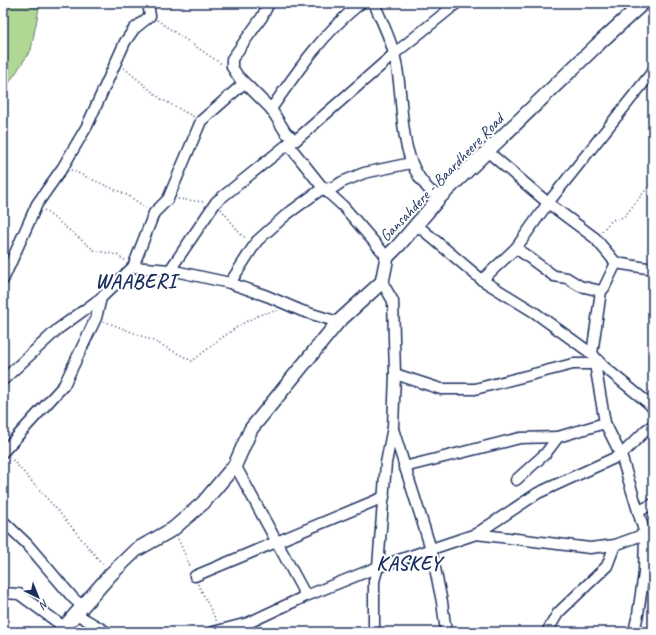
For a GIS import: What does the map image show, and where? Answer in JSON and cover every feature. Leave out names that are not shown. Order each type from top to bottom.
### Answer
[{"type":"main road","name":"Gansahdere - Baardheere Road","points":[[382,282],[387,257],[417,225],[440,197],[643,3]]},
{"type":"main road","points":[[62,629],[111,574],[136,550],[173,529],[203,503],[235,465],[251,429],[338,322],[382,282]]},
{"type":"street","points":[[3,280],[37,204],[63,167],[87,126],[125,42],[134,29],[150,16],[148,3]]},
{"type":"street","points":[[3,380],[58,329],[101,298],[133,267],[154,213],[168,199],[201,120],[243,84],[232,67],[232,59],[262,17],[269,3]]},
{"type":"street","points":[[271,109],[314,49],[347,15],[362,3]]},
{"type":"street","points":[[374,3],[394,54],[403,128],[411,163],[417,175],[426,187],[440,197]]},
{"type":"street","points":[[170,270],[216,202],[292,142],[394,54],[457,3]]},
{"type":"street","points":[[482,280],[516,248],[548,203],[653,72]]},
{"type":"street","points":[[236,74],[271,109],[323,188],[344,206],[387,257]]},
{"type":"street","points":[[487,151],[548,203],[595,238],[616,264],[653,269]]},
{"type":"street","points":[[230,283],[257,241],[286,215],[323,188],[333,188],[342,182],[364,173],[411,163]]},
{"type":"street","points":[[417,225],[482,280],[534,312],[592,354],[599,365],[653,408]]},
{"type":"street","points":[[516,248],[554,276],[567,278],[580,286],[601,291]]},
{"type":"street","points":[[592,354],[601,291],[616,264]]},
{"type":"street","points":[[133,267],[170,270],[230,283],[267,296],[302,311],[338,322]]},
{"type":"street","points":[[374,632],[374,581],[378,567],[386,463],[392,427],[395,374],[393,301],[382,282]]},
{"type":"street","points":[[3,452],[64,385],[96,318],[101,298]]},
{"type":"street","points":[[395,374],[441,389],[475,389],[573,364],[599,365]]},
{"type":"street","points":[[599,365],[605,423],[621,455],[645,534],[644,574],[634,632]]},
{"type":"street","points":[[404,467],[520,438],[558,437],[605,423]]},
{"type":"street","points":[[213,632],[248,623],[306,596],[378,567],[476,534],[538,493],[621,455],[653,425]]},
{"type":"street","points":[[392,427],[431,550],[442,602],[446,632]]},
{"type":"street","points":[[516,480],[546,453],[558,437]]},
{"type":"street","points":[[235,465],[278,541],[306,596]]},
{"type":"street","points":[[194,576],[384,497]]},
{"type":"street","points":[[639,511],[653,504]]},
{"type":"street","points":[[3,521],[26,544],[73,598],[79,610],[107,632]]},
{"type":"street","points":[[476,534],[590,548],[615,545],[645,534]]},
{"type":"street","points":[[547,632],[558,613],[607,566],[615,545]]},
{"type":"street","points":[[644,574],[653,582]]},
{"type":"street","points":[[3,593],[20,594],[62,629]]},
{"type":"street","points":[[240,632],[248,623]]},
{"type":"path","points":[[150,16],[236,74]]},
{"type":"path","points":[[116,61],[161,99],[201,120]]},
{"type":"path","points":[[63,167],[129,196],[154,213]]},
{"type":"path","points":[[595,238],[612,220],[624,217],[653,181]]},
{"type":"path","points":[[37,204],[94,250],[117,255],[133,267]]},
{"type":"path","points":[[96,318],[154,341],[192,361],[239,325],[269,312],[282,311]]},
{"type":"path","points":[[3,452],[59,512],[111,574]]},
{"type":"green space","points":[[3,3],[40,3],[31,50],[3,92]]},
{"type":"district","name":"WAABERI","points":[[136,281]]},
{"type":"district","name":"KASKEY","points":[[409,563]]}]
